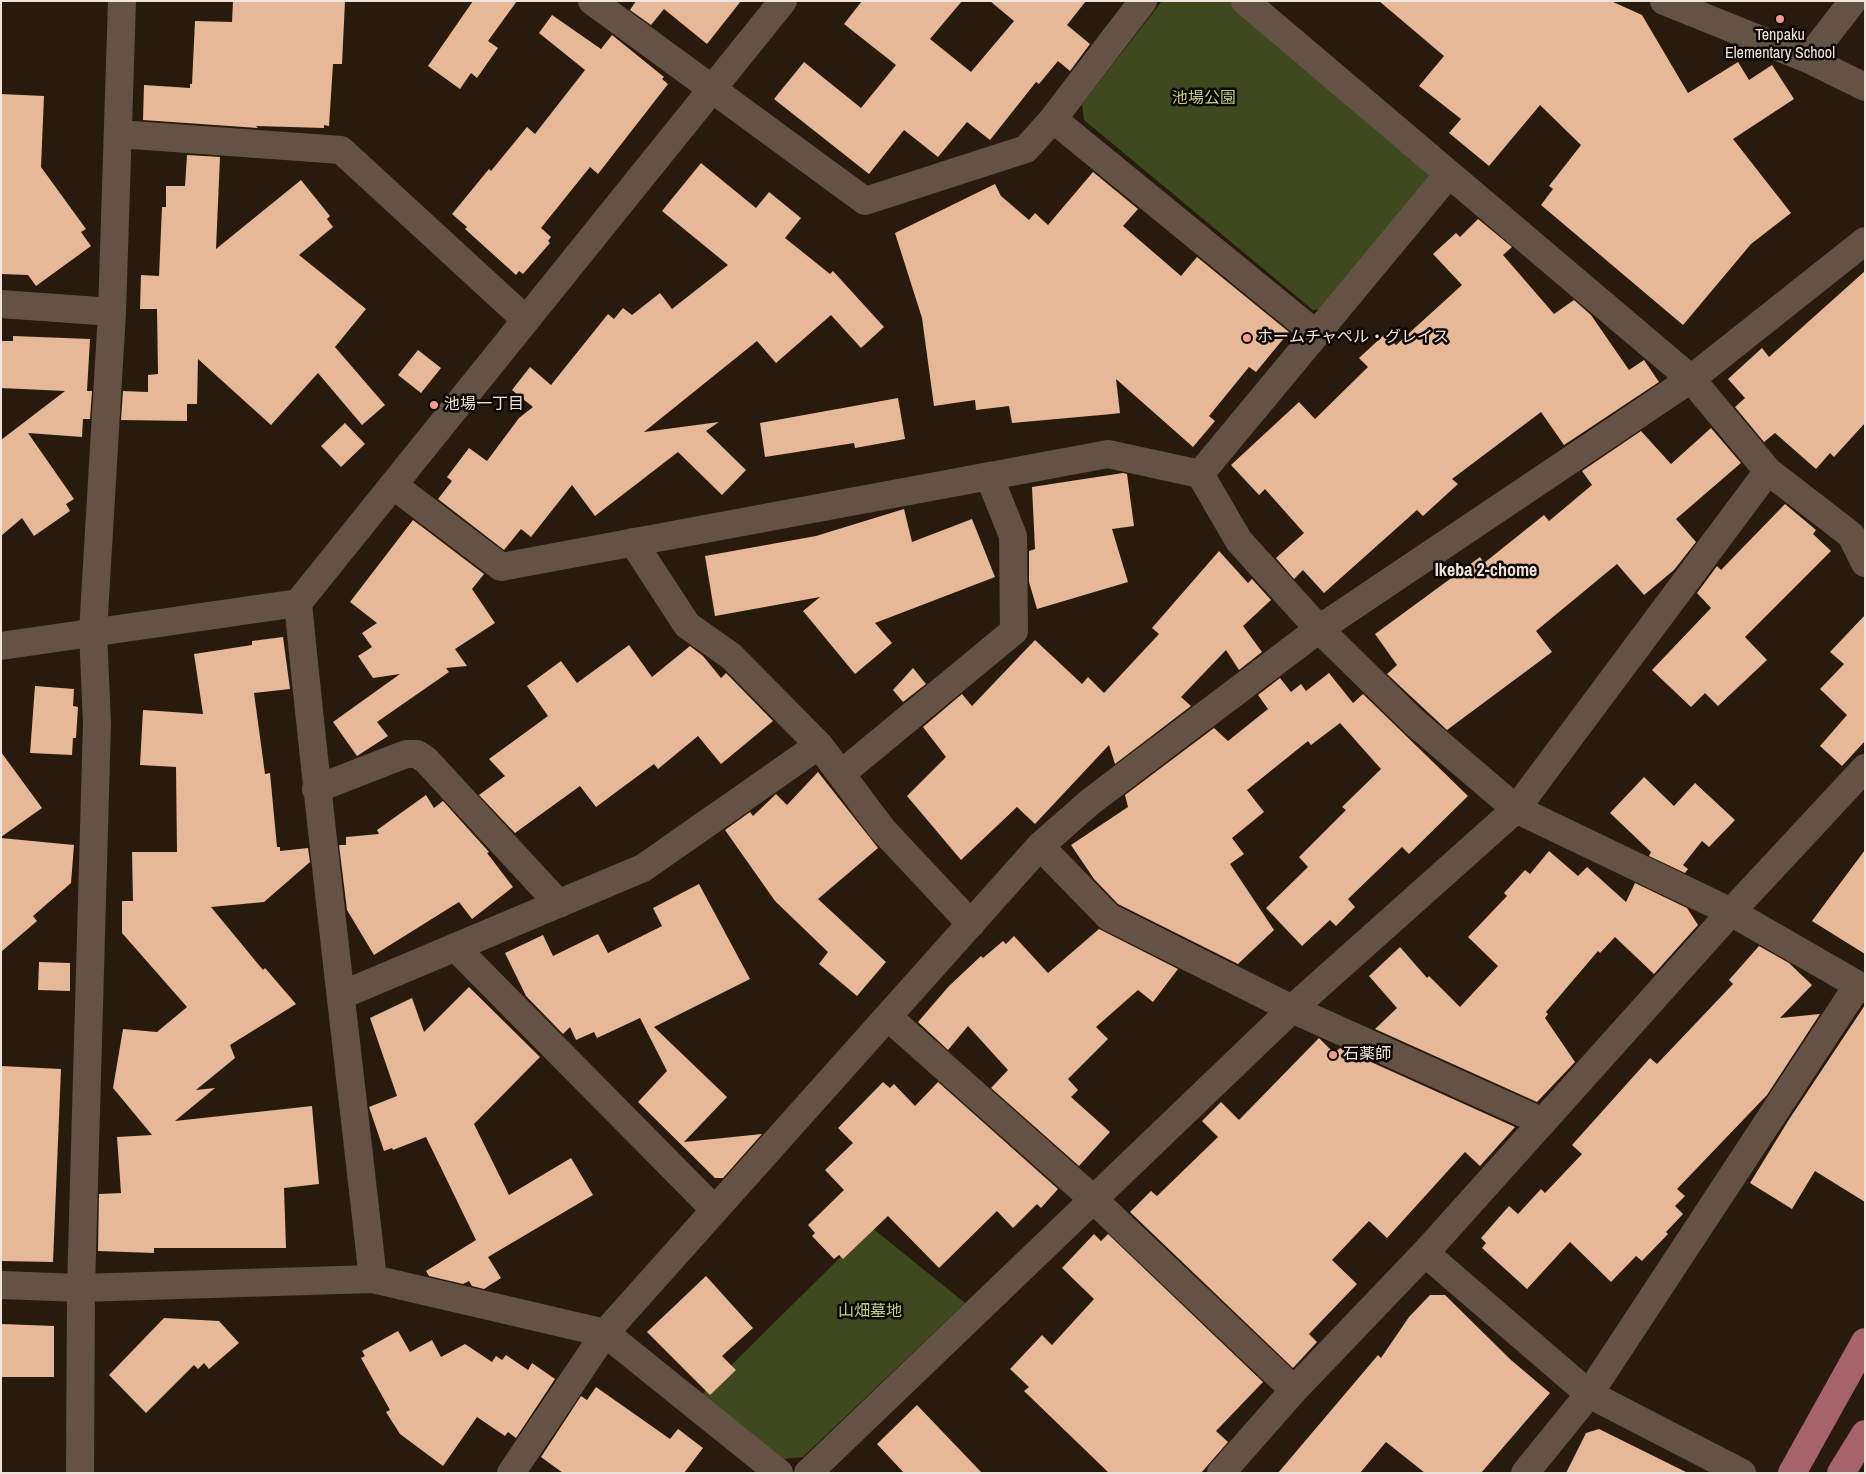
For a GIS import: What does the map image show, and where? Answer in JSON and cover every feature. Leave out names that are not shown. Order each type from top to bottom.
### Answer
[{"type":"main road","points":[[1792,1473],[1865,1342]]},
{"type":"main road","points":[[1841,1473],[1865,1434]]},
{"type":"street","points":[[80,1473],[81,1288],[97,723],[94,632],[112,312],[122,1]]},
{"type":"street","points":[[592,1],[865,201],[1026,149],[1053,119],[1143,1]]},
{"type":"street","points":[[1,646],[298,603],[783,1]]},
{"type":"street","points":[[1245,1],[1691,379],[1768,471],[1851,535],[1865,563]]},
{"type":"street","points":[[1664,1],[1808,59],[1865,87]]},
{"type":"street","points":[[1808,59],[1853,1]]},
{"type":"street","points":[[1053,119],[1316,334]]},
{"type":"street","points":[[118,134],[342,150],[526,320]]},
{"type":"street","points":[[1200,474],[1448,175]]},
{"type":"street","points":[[511,1473],[605,1333],[1040,846],[1090,802],[1319,629],[1691,379],[1865,241]]},
{"type":"street","points":[[1,304],[112,312]]},
{"type":"street","points":[[393,485],[501,567],[1108,454],[1200,474],[1239,541],[1319,629],[1414,722],[1516,809],[1731,912],[1861,987],[1589,1394],[1525,1473]]},
{"type":"street","points":[[808,1473],[1292,1009],[1516,809],[1768,471]]},
{"type":"street","points":[[841,774],[1014,631],[1012,536],[989,476]]},
{"type":"street","points":[[633,542],[687,625],[731,656],[819,745],[882,830],[971,924]]},
{"type":"street","points":[[298,603],[316,789],[342,995],[373,1279]]},
{"type":"street","points":[[342,995],[643,868],[819,745]]},
{"type":"street","points":[[316,789],[406,754],[418,754],[426,760],[559,904]]},
{"type":"street","points":[[1221,1473],[1294,1390],[1425,1253],[1731,912],[1865,768]]},
{"type":"street","points":[[1040,846],[1109,917],[1292,1009],[1543,1122]]},
{"type":"street","points":[[455,947],[716,1210]]},
{"type":"street","points":[[888,1017],[1094,1200],[1294,1390]]},
{"type":"street","points":[[1425,1253],[1589,1394],[1742,1473]]},
{"type":"street","points":[[1,1285],[81,1288],[373,1279],[605,1333],[779,1473]]},
{"type":"green space","name":"池場公園","points":[[1162,1],[1231,1],[1428,169],[1431,185],[1326,309],[1313,310],[1084,120],[1082,104]]},
{"type":"green space","name":"山畑墓地","points":[[871,1227],[965,1303],[803,1457],[784,1459],[702,1394]]},
{"type":"building","points":[[233,1],[345,1],[342,64],[333,64],[329,126],[324,125],[324,128],[256,126],[258,128],[143,120],[144,85],[190,88],[190,84],[192,84],[195,21],[232,22]]},
{"type":"building","points":[[473,1],[517,1],[488,41],[498,48],[477,78],[471,73],[460,89],[428,66]]},
{"type":"building","points":[[636,1],[741,1],[707,44],[664,9],[651,25],[630,10]]},
{"type":"building","points":[[862,1],[962,1],[930,39],[971,72],[1014,21],[990,1],[1086,1],[1067,25],[1090,44],[1070,71],[1058,61],[1039,84],[1036,82],[990,140],[967,122],[938,157],[904,130],[869,174],[774,99],[804,62],[861,108],[896,65],[844,24]]},
{"type":"building","points":[[1379,1],[1611,1],[1642,15],[1688,93],[1738,62],[1749,80],[1772,65],[1794,99],[1733,139],[1791,213],[1751,244],[1683,325],[1541,205],[1553,189],[1549,186],[1581,145],[1540,105],[1489,166],[1449,133],[1461,119],[1419,86],[1444,56]]},
{"type":"building","points":[[552,15],[601,49],[612,35],[664,77],[662,79],[668,84],[598,174],[590,167],[541,228],[551,237],[548,241],[550,243],[523,274],[519,271],[516,275],[465,229],[467,227],[452,214],[527,127],[535,134],[585,70],[539,33]]},
{"type":"building","points":[[1,94],[44,96],[41,167],[86,229],[81,232],[91,246],[36,286],[28,275],[1,274]]},
{"type":"building","points":[[187,155],[220,157],[216,249],[301,180],[330,216],[327,219],[333,227],[299,255],[366,309],[335,347],[385,405],[362,425],[318,373],[271,425],[198,359],[197,404],[187,404],[187,421],[121,420],[123,391],[148,392],[148,375],[158,374],[157,309],[140,309],[141,275],[159,276],[162,207],[166,207],[166,186],[185,186]]},
{"type":"building","points":[[701,163],[756,208],[769,192],[801,218],[785,238],[830,274],[833,271],[884,327],[861,348],[831,315],[776,363],[757,341],[644,432],[719,422],[706,431],[746,470],[722,495],[678,452],[595,516],[572,485],[531,537],[521,529],[504,550],[438,499],[452,481],[447,477],[469,448],[487,461],[519,418],[533,407],[512,390],[530,367],[551,385],[608,314],[614,319],[623,308],[632,315],[660,293],[672,309],[728,265],[662,211]]},
{"type":"building","points":[[1093,172],[1138,209],[1123,226],[1181,276],[1197,257],[1289,332],[1256,372],[1249,367],[1209,416],[1215,421],[1193,447],[1116,379],[1120,413],[1012,423],[1009,406],[976,410],[975,400],[934,406],[922,318],[895,233],[995,184],[1001,196],[1029,220],[1035,213],[1048,225]]},
{"type":"building","points":[[1478,219],[1512,247],[1503,255],[1554,314],[1574,300],[1591,315],[1629,370],[1644,360],[1659,382],[1564,445],[1541,412],[1452,479],[1458,484],[1423,516],[1417,510],[1324,593],[1303,570],[1294,579],[1276,558],[1304,533],[1265,489],[1259,495],[1231,465],[1299,402],[1315,419],[1368,367],[1359,358],[1385,334],[1396,345],[1462,285],[1433,254],[1456,233],[1460,237]]},
{"type":"building","points":[[1865,271],[1865,423],[1834,457],[1830,453],[1816,469],[1775,433],[1764,442],[1735,407],[1745,398],[1728,379],[1762,348],[1769,357]]},
{"type":"building","points":[[13,336],[90,339],[87,391],[92,391],[90,419],[83,419],[82,437],[28,433],[74,499],[66,504],[70,511],[34,536],[22,518],[1,536],[1,440],[65,391],[1,388],[1,341],[13,341]]},
{"type":"building","points":[[418,350],[441,368],[421,393],[398,375]]},
{"type":"building","points":[[898,398],[905,439],[855,448],[854,443],[765,457],[760,423]]},
{"type":"building","points":[[345,423],[365,444],[341,467],[321,446]]},
{"type":"building","points":[[1711,428],[1741,463],[1676,519],[1696,542],[1674,570],[1644,595],[1617,564],[1536,631],[1552,652],[1447,730],[1387,674],[1397,665],[1375,634],[1480,557],[1484,563],[1544,515],[1549,521],[1592,485],[1582,471],[1641,431],[1671,464]]},
{"type":"building","points":[[1123,473],[1127,474],[1134,526],[1112,529],[1128,582],[1037,609],[1029,582],[1029,551],[1035,549],[1032,487]]},
{"type":"building","points":[[1785,504],[1816,530],[1813,534],[1831,551],[1745,637],[1767,660],[1718,706],[1705,693],[1691,707],[1652,670],[1711,608],[1697,593],[1717,566],[1721,570]]},
{"type":"building","points":[[904,509],[912,542],[972,519],[995,577],[875,623],[892,643],[855,674],[803,611],[820,597],[715,616],[705,556],[816,536]]},
{"type":"building","points":[[413,520],[484,574],[472,589],[495,623],[455,649],[467,666],[446,668],[449,672],[377,722],[388,736],[357,756],[333,722],[400,674],[373,678],[358,656],[372,647],[362,633],[377,623],[350,602]]},
{"type":"building","points":[[1219,551],[1248,583],[1252,579],[1271,600],[1243,626],[1262,652],[1239,670],[1226,650],[1181,697],[1191,706],[1115,764],[1109,745],[1035,824],[1017,807],[961,860],[907,796],[946,757],[923,727],[962,694],[972,706],[1035,640],[1082,684],[1088,677],[1104,693],[1159,634],[1152,628]]},
{"type":"building","points":[[1865,615],[1865,741],[1842,766],[1820,746],[1847,715],[1820,689],[1844,664],[1830,652]]},
{"type":"building","points":[[283,637],[290,689],[254,693],[265,774],[270,773],[277,847],[280,847],[280,851],[308,848],[310,862],[264,902],[211,907],[263,970],[265,968],[296,1004],[230,1045],[235,1058],[196,1090],[215,1088],[175,1121],[312,1106],[319,1184],[284,1188],[286,1248],[154,1248],[154,1253],[98,1251],[99,1194],[121,1193],[117,1137],[152,1135],[113,1088],[123,1029],[157,1032],[187,1007],[122,933],[122,901],[133,901],[132,852],[177,852],[176,767],[140,765],[143,710],[203,714],[194,654],[252,645],[252,641]]},
{"type":"building","points":[[629,645],[652,677],[690,646],[703,656],[721,678],[726,673],[773,721],[721,764],[698,736],[658,769],[654,764],[596,807],[580,786],[515,833],[479,795],[505,776],[489,759],[548,716],[527,686],[561,661],[577,683]]},
{"type":"building","points":[[913,668],[926,684],[903,702],[893,690]]},
{"type":"building","points":[[1329,673],[1353,703],[1363,694],[1468,796],[1409,854],[1402,847],[1348,899],[1355,907],[1336,926],[1330,920],[1302,946],[1266,908],[1308,867],[1299,857],[1346,810],[1342,807],[1381,769],[1340,723],[1311,745],[1308,741],[1247,790],[1264,812],[1232,838],[1244,854],[1230,864],[1274,930],[1238,964],[1118,904],[1094,879],[1071,845],[1128,807],[1125,795],[1214,728],[1228,741],[1268,709],[1258,695],[1280,678],[1291,692],[1301,684],[1306,691]]},
{"type":"building","points":[[35,686],[74,689],[73,706],[78,707],[76,738],[73,738],[72,755],[30,753]]},
{"type":"building","points":[[1,752],[42,808],[1,837]]},
{"type":"building","points":[[818,772],[878,848],[818,899],[886,962],[857,996],[819,964],[828,952],[775,901],[725,830],[750,812],[753,816],[776,794],[787,805]]},
{"type":"building","points":[[1644,777],[1674,806],[1695,783],[1735,820],[1709,847],[1702,841],[1683,865],[1688,869],[1685,873],[1649,856],[1651,852],[1610,813]]},
{"type":"building","points":[[426,795],[434,808],[443,801],[489,852],[487,853],[513,887],[472,919],[459,902],[374,955],[347,910],[339,845],[346,845],[346,837],[379,834],[377,830]]},
{"type":"building","points":[[1,838],[74,845],[71,883],[33,916],[37,921],[1,952]]},
{"type":"building","points":[[1865,850],[1865,954],[1812,921]]},
{"type":"building","points":[[1549,851],[1578,876],[1587,867],[1626,902],[1635,883],[1687,908],[1698,925],[1654,974],[1615,937],[1600,953],[1598,951],[1546,1012],[1548,1014],[1545,1018],[1575,1062],[1537,1102],[1375,1029],[1397,1008],[1369,976],[1400,947],[1427,978],[1429,976],[1460,1007],[1498,966],[1468,937],[1507,896],[1504,893],[1525,870],[1530,874]]},
{"type":"building","points":[[699,884],[750,979],[654,1027],[727,1097],[684,1142],[762,1134],[723,1178],[715,1178],[638,1102],[667,1071],[640,1018],[597,1038],[594,1032],[576,1040],[570,1027],[563,1034],[526,996],[505,953],[543,935],[553,956],[598,934],[608,953],[662,926],[653,908]]},
{"type":"building","points":[[1099,929],[1178,969],[1153,1002],[1138,990],[1096,1027],[1108,1039],[1068,1079],[1078,1090],[1071,1097],[1110,1132],[1079,1166],[991,1088],[1008,1070],[968,1026],[948,1050],[918,1022],[949,986],[981,956],[983,958],[1003,941],[1006,944],[1014,936],[1048,973]]},
{"type":"building","points":[[1759,946],[1789,963],[1812,985],[1780,1018],[1820,1014],[1767,1095],[1677,1189],[1685,1196],[1675,1206],[1683,1214],[1666,1232],[1668,1234],[1642,1261],[1636,1256],[1611,1282],[1570,1242],[1527,1289],[1482,1248],[1486,1243],[1481,1238],[1509,1206],[1518,1214],[1541,1189],[1545,1193],[1582,1154],[1572,1145],[1650,1058],[1657,1064],[1733,984],[1729,980]]},
{"type":"building","points":[[39,962],[70,963],[70,991],[38,990]]},
{"type":"building","points":[[469,987],[540,1057],[474,1124],[509,1195],[571,1158],[593,1195],[488,1257],[501,1278],[484,1289],[472,1286],[469,1281],[463,1284],[429,1276],[426,1271],[476,1240],[426,1137],[393,1150],[392,1148],[384,1151],[369,1107],[397,1096],[370,1018],[412,998],[424,1032]]},
{"type":"building","points":[[1865,1005],[1865,1202],[1815,1171],[1792,1209],[1750,1183],[1788,1121]]},
{"type":"building","points":[[1319,1038],[1334,1053],[1340,1048],[1515,1127],[1480,1166],[1465,1152],[1387,1238],[1369,1221],[1332,1260],[1357,1284],[1309,1334],[1317,1342],[1293,1368],[1130,1212],[1151,1191],[1157,1196],[1218,1137],[1202,1121],[1221,1102],[1239,1120]]},
{"type":"building","points":[[1,1066],[61,1069],[53,1262],[1,1261]]},
{"type":"building","points":[[883,1082],[890,1088],[894,1084],[915,1106],[938,1082],[1058,1189],[1041,1208],[1037,1204],[1013,1228],[997,1211],[939,1268],[888,1216],[843,1259],[839,1255],[834,1259],[812,1236],[815,1233],[808,1225],[844,1190],[825,1170],[853,1143],[838,1128]]},
{"type":"building","points":[[1094,1234],[1101,1241],[1108,1234],[1263,1382],[1216,1431],[1228,1442],[1201,1473],[1109,1473],[1024,1391],[1029,1387],[1010,1369],[1042,1335],[1052,1345],[1094,1299],[1062,1268]]},
{"type":"building","points":[[706,1276],[753,1328],[722,1356],[736,1370],[710,1395],[647,1332]]},
{"type":"building","points":[[1430,1295],[1445,1295],[1511,1360],[1550,1393],[1481,1473],[1425,1473],[1386,1442],[1360,1473],[1278,1473],[1378,1355],[1381,1358],[1409,1317]]},
{"type":"building","points":[[164,1318],[219,1321],[239,1343],[209,1369],[204,1363],[198,1369],[194,1365],[146,1413],[109,1375]]},
{"type":"building","points":[[2,1324],[54,1326],[54,1377],[2,1377]]},
{"type":"building","points":[[398,1331],[410,1352],[432,1340],[441,1357],[465,1344],[492,1362],[496,1356],[502,1360],[506,1355],[528,1370],[532,1363],[555,1379],[516,1438],[508,1432],[505,1436],[477,1417],[443,1466],[400,1434],[386,1412],[390,1410],[361,1358],[365,1356],[362,1351]]},
{"type":"building","points":[[596,1387],[670,1439],[678,1429],[703,1448],[684,1473],[563,1473],[541,1457],[581,1396],[587,1400]]},
{"type":"building","points":[[917,1405],[982,1473],[904,1473],[877,1444]]},
{"type":"building","points":[[1599,1429],[1688,1473],[1566,1473],[1586,1433]]},
{"type":"place","name":"Tenpaku Elementary School","points":[[1780,19]]},
{"type":"place","name":"ホームチャペル・グレイス","points":[[1247,338]]},
{"type":"place","name":"池場一丁目","points":[[434,405]]},
{"type":"place","name":"石薬師","points":[[1333,1055]]},
{"type":"district","name":"Ikeba 2-chome","points":[[1486,571]]}]
